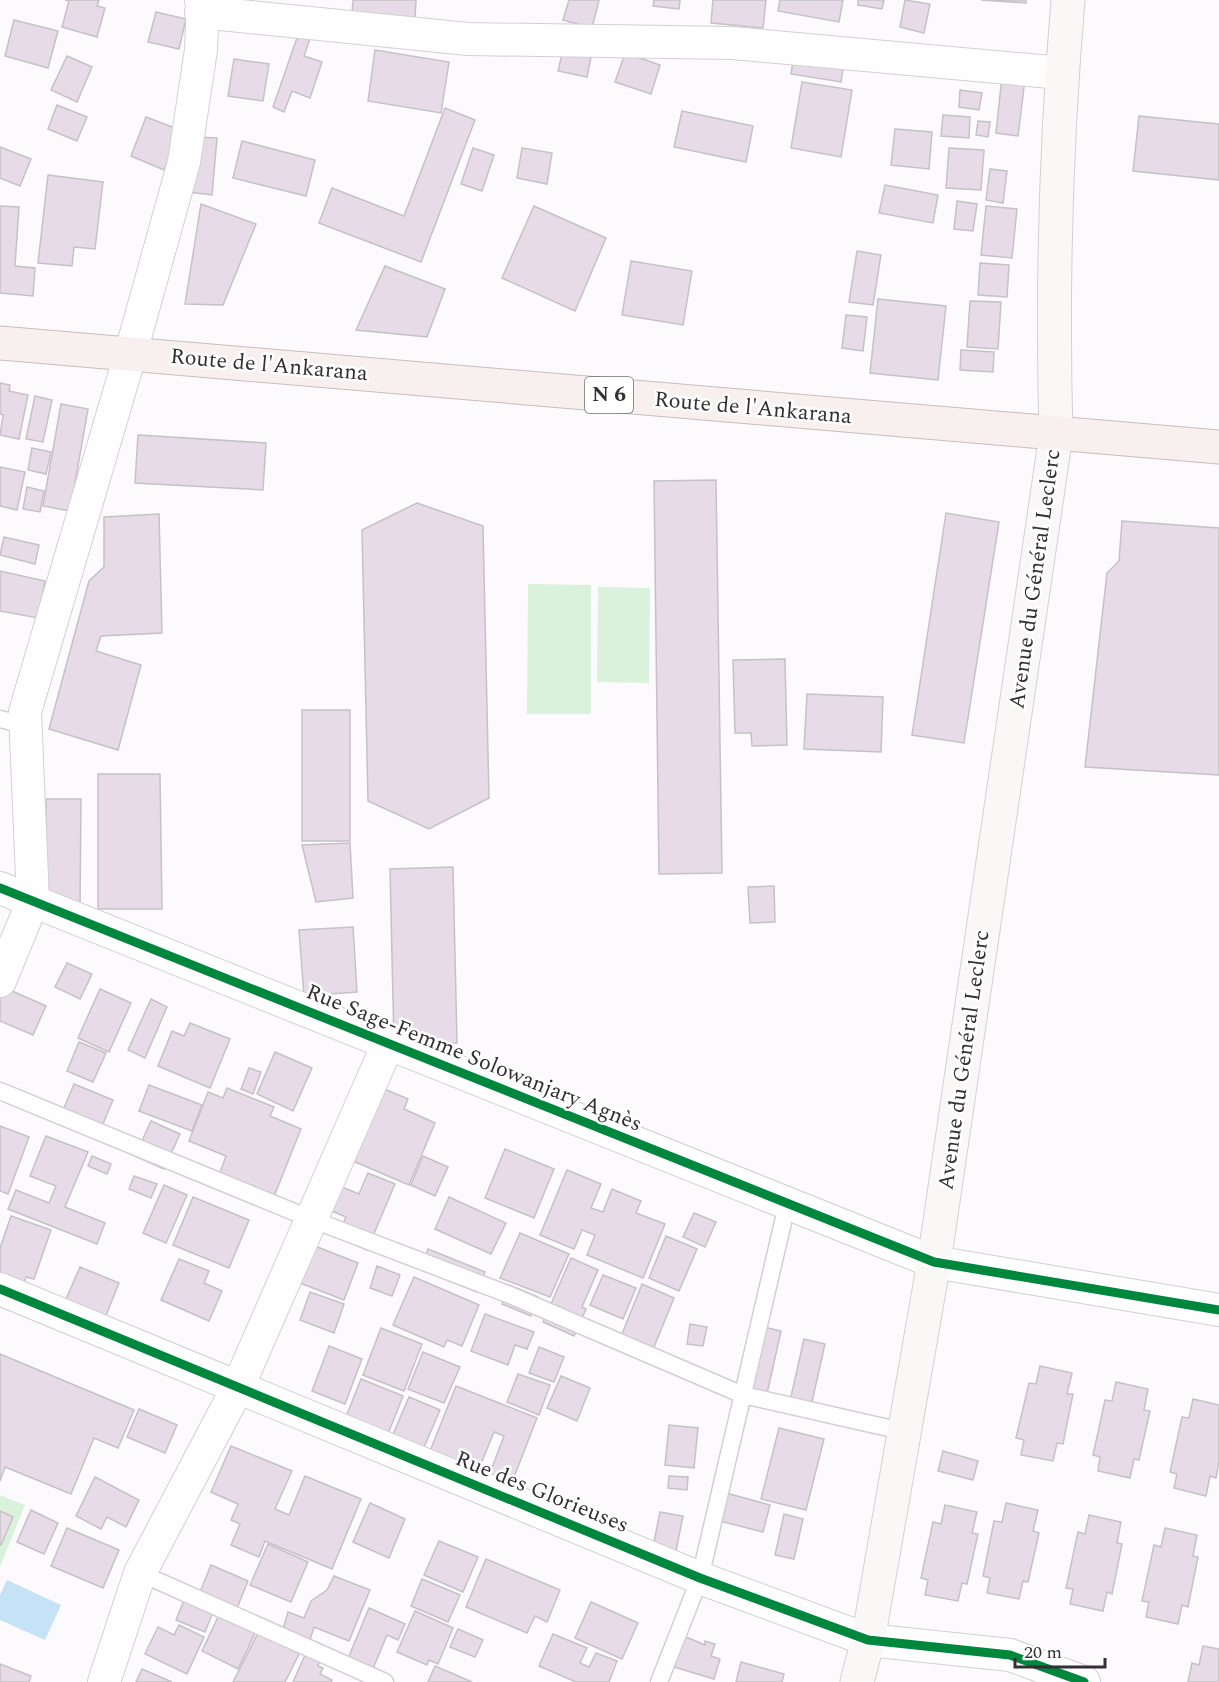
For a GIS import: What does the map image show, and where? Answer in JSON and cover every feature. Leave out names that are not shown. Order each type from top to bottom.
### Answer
[{"type":"main road","name":"Avenue du Général Leclerc","points":[[857,1682],[868,1640],[934,1262],[1056,435],[1054,368],[1062,73],[1068,0]]},
{"type":"main road","name":"Route de l'Ankarana","points":[[0,343],[131,352],[1056,435],[1219,447]]},
{"type":"street","points":[[0,981],[33,901],[12,722],[25,712],[131,352],[184,162],[201,50],[201,6],[468,39],[732,43],[1062,73]]},
{"type":"street","name":"Rue Sage-Femme Solowanjary Agnès","points":[[0,888],[934,1262],[1219,1310]]},
{"type":"street","points":[[104,1682],[140,1574],[238,1387],[388,1044]]},
{"type":"street","name":"Rue des Glorieuses","points":[[0,1289],[700,1578],[868,1640],[1010,1655],[1083,1682]]},
{"type":"lane","points":[[0,1091],[311,1219],[510,1295],[743,1395],[906,1432]]},
{"type":"lane","points":[[658,1682],[700,1578],[787,1205]]},
{"type":"lane","points":[[140,1574],[385,1682]]},
{"type":"green space","points":[[528,584],[591,585],[591,714],[527,714]]},
{"type":"green space","points":[[598,587],[650,588],[649,683],[597,682]]},
{"type":"green space","points":[[0,1495],[25,1505],[0,1567]]},
{"type":"water","points":[[7,1580],[61,1605],[45,1640],[0,1620],[0,1595]]},
{"type":"building","points":[[65,0],[99,0],[97,6],[105,8],[97,37],[62,27],[69,1]]},
{"type":"building","points":[[353,0],[416,0],[415,18],[352,14]]},
{"type":"building","points":[[569,0],[599,0],[592,28],[563,20]]},
{"type":"building","points":[[654,0],[680,0],[679,9],[653,6]]},
{"type":"building","points":[[713,0],[766,0],[763,28],[711,23]]},
{"type":"building","points":[[780,0],[843,0],[839,22],[778,11]]},
{"type":"building","points":[[858,0],[884,0],[882,9],[858,5]]},
{"type":"building","points":[[905,0],[930,4],[924,33],[900,27]]},
{"type":"building","points":[[981,0],[1026,0],[1026,3]]},
{"type":"building","points":[[156,12],[186,19],[179,49],[148,42]]},
{"type":"building","points":[[14,20],[58,31],[48,68],[5,56]]},
{"type":"building","points":[[300,29],[312,33],[304,56],[322,62],[310,98],[292,91],[284,112],[273,107]]},
{"type":"building","points":[[375,50],[449,62],[441,113],[368,101]]},
{"type":"building","points":[[563,50],[591,57],[587,77],[558,71]]},
{"type":"building","points":[[625,53],[660,65],[651,94],[615,82]]},
{"type":"building","points":[[794,54],[844,62],[841,82],[791,74]]},
{"type":"building","points":[[67,56],[92,67],[77,102],[51,90]]},
{"type":"building","points":[[234,59],[269,64],[263,101],[228,96]]},
{"type":"building","points":[[1002,76],[1025,79],[1018,136],[996,133]]},
{"type":"building","points":[[802,82],[852,90],[841,157],[791,148]]},
{"type":"building","points":[[960,90],[982,93],[979,110],[959,107]]},
{"type":"building","points":[[57,105],[87,117],[77,141],[48,129]]},
{"type":"building","points":[[445,108],[475,120],[421,262],[319,223],[332,188],[404,216]]},
{"type":"building","points":[[682,111],[753,126],[746,162],[674,147]]},
{"type":"building","points":[[943,115],[970,117],[969,138],[941,136]]},
{"type":"building","points":[[1139,116],[1219,124],[1219,180],[1133,171]]},
{"type":"building","points":[[146,117],[180,130],[164,170],[131,156]]},
{"type":"building","points":[[978,121],[990,122],[988,137],[976,135]]},
{"type":"building","points":[[895,129],[932,132],[929,169],[891,165]]},
{"type":"building","points":[[193,137],[217,138],[212,195],[188,192]]},
{"type":"building","points":[[242,141],[315,160],[306,196],[233,178]]},
{"type":"building","points":[[0,147],[31,159],[20,186],[0,178]]},
{"type":"building","points":[[473,148],[494,155],[482,191],[461,184]]},
{"type":"building","points":[[522,148],[552,153],[547,184],[517,178]]},
{"type":"building","points":[[949,148],[984,150],[981,190],[946,188]]},
{"type":"building","points":[[990,169],[1007,171],[1003,203],[986,200]]},
{"type":"building","points":[[48,175],[103,182],[95,249],[74,247],[72,266],[38,263]]},
{"type":"building","points":[[885,185],[938,195],[933,223],[879,213]]},
{"type":"building","points":[[957,201],[977,204],[973,231],[954,229]]},
{"type":"building","points":[[201,204],[256,224],[223,305],[185,304]]},
{"type":"building","points":[[0,206],[19,207],[15,266],[35,268],[33,296],[0,293]]},
{"type":"building","points":[[534,206],[606,238],[575,311],[502,278]]},
{"type":"building","points":[[986,206],[1017,209],[1012,258],[981,255]]},
{"type":"building","points":[[857,251],[881,255],[873,305],[849,302]]},
{"type":"building","points":[[631,261],[692,271],[683,325],[622,315]]},
{"type":"building","points":[[980,263],[1009,265],[1007,297],[978,295]]},
{"type":"building","points":[[385,266],[445,289],[427,337],[356,330]]},
{"type":"building","points":[[878,299],[946,306],[938,380],[870,373]]},
{"type":"building","points":[[970,301],[1001,302],[998,349],[967,347]]},
{"type":"building","points":[[846,315],[867,317],[863,351],[842,348]]},
{"type":"building","points":[[961,350],[994,352],[993,372],[960,370]]},
{"type":"building","points":[[0,383],[10,385],[9,391],[28,395],[19,439],[0,435],[3,415],[0,414]]},
{"type":"building","points":[[35,396],[52,400],[43,442],[26,439]]},
{"type":"building","points":[[61,404],[88,409],[70,511],[43,506]]},
{"type":"building","points":[[138,435],[266,443],[263,490],[135,483]]},
{"type":"building","points":[[32,448],[51,452],[46,474],[28,470]]},
{"type":"building","points":[[0,467],[25,472],[17,510],[0,506]]},
{"type":"building","points":[[716,480],[722,873],[659,874],[654,481]]},
{"type":"building","points":[[27,487],[44,491],[40,512],[23,509]]},
{"type":"building","points":[[417,503],[483,526],[489,798],[429,829],[368,801],[362,530]]},
{"type":"building","points":[[946,513],[999,522],[964,743],[912,735]]},
{"type":"building","points":[[159,514],[162,633],[101,636],[96,651],[141,665],[118,750],[49,729],[89,581],[104,567],[104,517]]},
{"type":"building","points":[[1122,521],[1219,528],[1219,775],[1085,767],[1107,573],[1119,561]]},
{"type":"building","points":[[4,537],[39,545],[35,564],[0,555]]},
{"type":"building","points":[[0,571],[45,581],[38,618],[0,611]]},
{"type":"building","points":[[785,659],[787,745],[752,746],[751,733],[735,733],[733,660]]},
{"type":"building","points":[[807,694],[883,697],[881,752],[804,749]]},
{"type":"building","points":[[302,710],[350,710],[350,841],[302,841]]},
{"type":"building","points":[[98,774],[160,774],[162,909],[98,909]]},
{"type":"building","points":[[46,799],[81,799],[80,905],[45,904]]},
{"type":"building","points":[[350,843],[353,898],[316,902],[302,845]]},
{"type":"building","points":[[453,867],[457,1043],[394,1044],[390,869]]},
{"type":"building","points":[[774,886],[775,922],[750,923],[748,887]]},
{"type":"building","points":[[353,927],[357,992],[304,996],[299,930]]},
{"type":"building","points":[[67,963],[92,974],[80,999],[55,987]]},
{"type":"building","points":[[3,987],[46,1006],[33,1035],[0,1021],[0,993]]},
{"type":"building","points":[[100,989],[131,1003],[109,1052],[78,1038]]},
{"type":"building","points":[[151,999],[167,1007],[145,1058],[128,1050]]},
{"type":"building","points":[[190,1023],[230,1039],[210,1088],[158,1066],[172,1031],[184,1036]]},
{"type":"building","points":[[79,1042],[106,1053],[93,1082],[67,1071]]},
{"type":"building","points":[[275,1052],[312,1068],[293,1111],[257,1094]]},
{"type":"building","points":[[249,1068],[261,1072],[253,1094],[241,1089]]},
{"type":"building","points":[[74,1084],[113,1100],[98,1136],[59,1120]]},
{"type":"building","points":[[149,1085],[202,1105],[192,1131],[139,1111]]},
{"type":"building","points":[[377,1086],[408,1099],[404,1109],[435,1123],[409,1185],[346,1158]]},
{"type":"building","points":[[227,1088],[274,1107],[270,1116],[301,1129],[269,1209],[215,1186],[226,1156],[189,1141],[208,1092],[223,1098]]},
{"type":"building","points":[[151,1121],[180,1134],[164,1169],[135,1156]]},
{"type":"building","points":[[0,1126],[29,1137],[8,1194],[0,1191]]},
{"type":"building","points":[[46,1136],[88,1152],[65,1207],[105,1223],[97,1244],[8,1209],[16,1190],[49,1203],[56,1186],[30,1176]]},
{"type":"building","points":[[505,1149],[554,1169],[534,1218],[485,1198]]},
{"type":"building","points":[[92,1156],[111,1164],[107,1174],[88,1166]]},
{"type":"building","points":[[423,1156],[448,1167],[435,1196],[411,1185]]},
{"type":"building","points":[[567,1170],[601,1184],[591,1208],[603,1212],[612,1189],[641,1201],[636,1213],[665,1224],[643,1278],[587,1255],[595,1235],[582,1230],[574,1249],[540,1235]]},
{"type":"building","points":[[368,1173],[395,1184],[367,1250],[337,1237],[346,1217],[327,1209],[337,1185],[359,1194]]},
{"type":"building","points":[[134,1176],[157,1184],[151,1198],[129,1189]]},
{"type":"building","points":[[164,1185],[187,1195],[166,1243],[143,1233]]},
{"type":"building","points":[[193,1197],[249,1220],[229,1268],[173,1245]]},
{"type":"building","points":[[449,1197],[506,1223],[491,1254],[435,1229]]},
{"type":"building","points":[[694,1213],[716,1222],[705,1247],[683,1237]]},
{"type":"building","points":[[11,1216],[51,1230],[34,1279],[26,1277],[19,1298],[0,1291],[0,1248]]},
{"type":"building","points":[[520,1233],[569,1254],[550,1297],[500,1278]]},
{"type":"building","points":[[666,1236],[697,1249],[679,1291],[649,1278]]},
{"type":"building","points":[[315,1246],[358,1263],[344,1300],[300,1283]]},
{"type":"building","points":[[428,1249],[485,1272],[477,1292],[420,1269]]},
{"type":"building","points":[[571,1258],[598,1270],[582,1307],[586,1309],[574,1336],[543,1322]]},
{"type":"building","points":[[179,1259],[209,1271],[204,1283],[222,1291],[209,1321],[161,1300]]},
{"type":"building","points":[[377,1266],[400,1275],[392,1296],[370,1288]]},
{"type":"building","points":[[80,1267],[119,1283],[103,1323],[63,1306]]},
{"type":"building","points":[[603,1275],[636,1288],[623,1319],[590,1305]]},
{"type":"building","points":[[414,1277],[479,1305],[462,1346],[447,1340],[444,1347],[393,1325]]},
{"type":"building","points":[[642,1284],[674,1298],[652,1352],[620,1339]]},
{"type":"building","points":[[509,1285],[538,1297],[531,1316],[502,1304]]},
{"type":"building","points":[[310,1292],[344,1304],[334,1333],[300,1320]]},
{"type":"building","points":[[485,1314],[534,1332],[527,1349],[515,1345],[508,1365],[471,1351]]},
{"type":"building","points":[[690,1324],[707,1327],[703,1346],[687,1344]]},
{"type":"building","points":[[760,1326],[781,1331],[765,1403],[743,1398]]},
{"type":"building","points":[[381,1328],[422,1344],[404,1391],[363,1375]]},
{"type":"building","points":[[804,1339],[825,1344],[809,1415],[788,1410]]},
{"type":"building","points":[[329,1346],[362,1359],[345,1404],[312,1391]]},
{"type":"building","points":[[539,1347],[564,1357],[554,1382],[529,1373]]},
{"type":"building","points":[[423,1352],[460,1367],[444,1403],[408,1389]]},
{"type":"building","points":[[0,1354],[134,1410],[118,1448],[94,1438],[71,1494],[5,1467],[0,1481]]},
{"type":"building","points":[[1040,1366],[1072,1373],[1067,1394],[1073,1394],[1063,1444],[1057,1443],[1053,1461],[1021,1455],[1024,1440],[1016,1438],[1029,1383],[1036,1384]]},
{"type":"building","points":[[518,1374],[550,1385],[539,1415],[507,1402]]},
{"type":"building","points":[[561,1376],[590,1388],[577,1421],[547,1408]]},
{"type":"building","points":[[361,1379],[403,1396],[386,1439],[344,1422]]},
{"type":"building","points":[[1116,1382],[1148,1389],[1144,1410],[1150,1411],[1139,1460],[1134,1459],[1130,1478],[1098,1471],[1100,1457],[1093,1455],[1105,1400],[1112,1401]]},
{"type":"building","points":[[456,1386],[537,1418],[509,1490],[487,1481],[504,1436],[494,1432],[476,1476],[428,1456]]},
{"type":"building","points":[[409,1397],[440,1410],[422,1452],[391,1439]]},
{"type":"building","points":[[1193,1399],[1219,1405],[1219,1462],[1216,1478],[1210,1476],[1206,1496],[1174,1488],[1177,1474],[1170,1472],[1182,1417],[1189,1418]]},
{"type":"building","points":[[139,1409],[177,1425],[165,1453],[127,1437]]},
{"type":"building","points":[[669,1425],[698,1428],[694,1468],[665,1465]]},
{"type":"building","points":[[779,1428],[824,1439],[806,1510],[761,1499]]},
{"type":"building","points":[[231,1446],[292,1471],[275,1509],[289,1515],[305,1476],[361,1499],[332,1569],[265,1541],[259,1557],[231,1545],[240,1524],[231,1520],[238,1504],[211,1492]]},
{"type":"building","points":[[943,1451],[978,1461],[973,1480],[938,1471]]},
{"type":"building","points":[[669,1476],[688,1477],[687,1490],[668,1488]]},
{"type":"building","points":[[95,1477],[139,1500],[126,1527],[107,1517],[101,1529],[76,1516]]},
{"type":"building","points":[[715,1490],[770,1505],[763,1532],[708,1518]]},
{"type":"building","points":[[370,1503],[405,1519],[389,1558],[353,1542]]},
{"type":"building","points":[[1006,1503],[1038,1510],[1033,1531],[1039,1533],[1028,1582],[1023,1581],[1019,1599],[987,1593],[990,1578],[983,1576],[994,1521],[1002,1522]]},
{"type":"building","points":[[945,1505],[977,1512],[972,1533],[978,1534],[967,1584],[962,1583],[958,1601],[925,1595],[928,1580],[921,1578],[933,1522],[941,1524]]},
{"type":"building","points":[[31,1510],[58,1523],[44,1554],[17,1542]]},
{"type":"building","points":[[0,1511],[13,1517],[1,1545],[0,1545]]},
{"type":"building","points":[[660,1512],[683,1516],[676,1551],[653,1547]]},
{"type":"building","points":[[784,1514],[803,1519],[794,1559],[775,1555]]},
{"type":"building","points":[[1089,1515],[1121,1522],[1117,1543],[1122,1544],[1112,1594],[1107,1592],[1103,1611],[1070,1604],[1073,1589],[1066,1588],[1078,1532],[1085,1534]]},
{"type":"building","points":[[67,1528],[119,1550],[103,1588],[51,1566]]},
{"type":"building","points":[[1165,1528],[1197,1535],[1193,1556],[1198,1557],[1188,1607],[1182,1605],[1178,1624],[1146,1617],[1149,1602],[1142,1601],[1154,1545],[1161,1547]]},
{"type":"building","points":[[439,1541],[478,1557],[463,1592],[424,1575]]},
{"type":"building","points":[[268,1544],[308,1562],[291,1602],[250,1585]]},
{"type":"building","points":[[486,1559],[560,1590],[547,1622],[535,1616],[527,1633],[466,1607]]},
{"type":"building","points":[[211,1565],[248,1581],[237,1608],[200,1592]]},
{"type":"building","points":[[334,1576],[370,1590],[349,1641],[314,1627],[310,1640],[283,1629],[288,1612],[304,1618],[311,1601],[327,1590]]},
{"type":"building","points":[[422,1579],[460,1595],[448,1622],[411,1606]]},
{"type":"building","points":[[184,1600],[213,1612],[205,1632],[176,1620]]},
{"type":"building","points":[[591,1602],[638,1623],[622,1659],[575,1638]]},
{"type":"building","points":[[369,1608],[405,1624],[398,1640],[387,1635],[372,1671],[347,1661]]},
{"type":"building","points":[[415,1611],[453,1628],[438,1664],[429,1660],[427,1665],[397,1652]]},
{"type":"building","points":[[219,1615],[255,1633],[238,1669],[202,1651]]},
{"type":"building","points":[[179,1625],[204,1637],[187,1674],[145,1654],[158,1627],[174,1635]]},
{"type":"building","points":[[458,1629],[483,1640],[475,1657],[450,1647]]},
{"type":"building","points":[[259,1631],[300,1652],[285,1682],[233,1682]]},
{"type":"building","points":[[553,1634],[587,1648],[580,1663],[589,1667],[596,1653],[617,1661],[609,1682],[576,1682],[539,1666]]},
{"type":"building","points":[[679,1634],[705,1645],[705,1641],[715,1644],[711,1656],[720,1659],[714,1679],[664,1664]]},
{"type":"building","points":[[1203,1646],[1219,1649],[1219,1682],[1188,1682],[1192,1663],[1199,1665]]},
{"type":"building","points":[[306,1653],[320,1659],[318,1666],[323,1668],[320,1674],[332,1680],[331,1682],[293,1682]]},
{"type":"building","points":[[741,1662],[784,1674],[782,1682],[736,1682]]},
{"type":"building","points":[[0,1664],[31,1676],[29,1682],[0,1682]]},
{"type":"building","points":[[435,1666],[472,1682],[428,1682]]},
{"type":"building","points":[[142,1669],[172,1682],[136,1682]]},
{"type":"cycle path","points":[[0,888],[934,1262],[1219,1310]]},
{"type":"cycle path","points":[[0,1289],[700,1578],[868,1640],[1010,1655],[1084,1682]]}]
